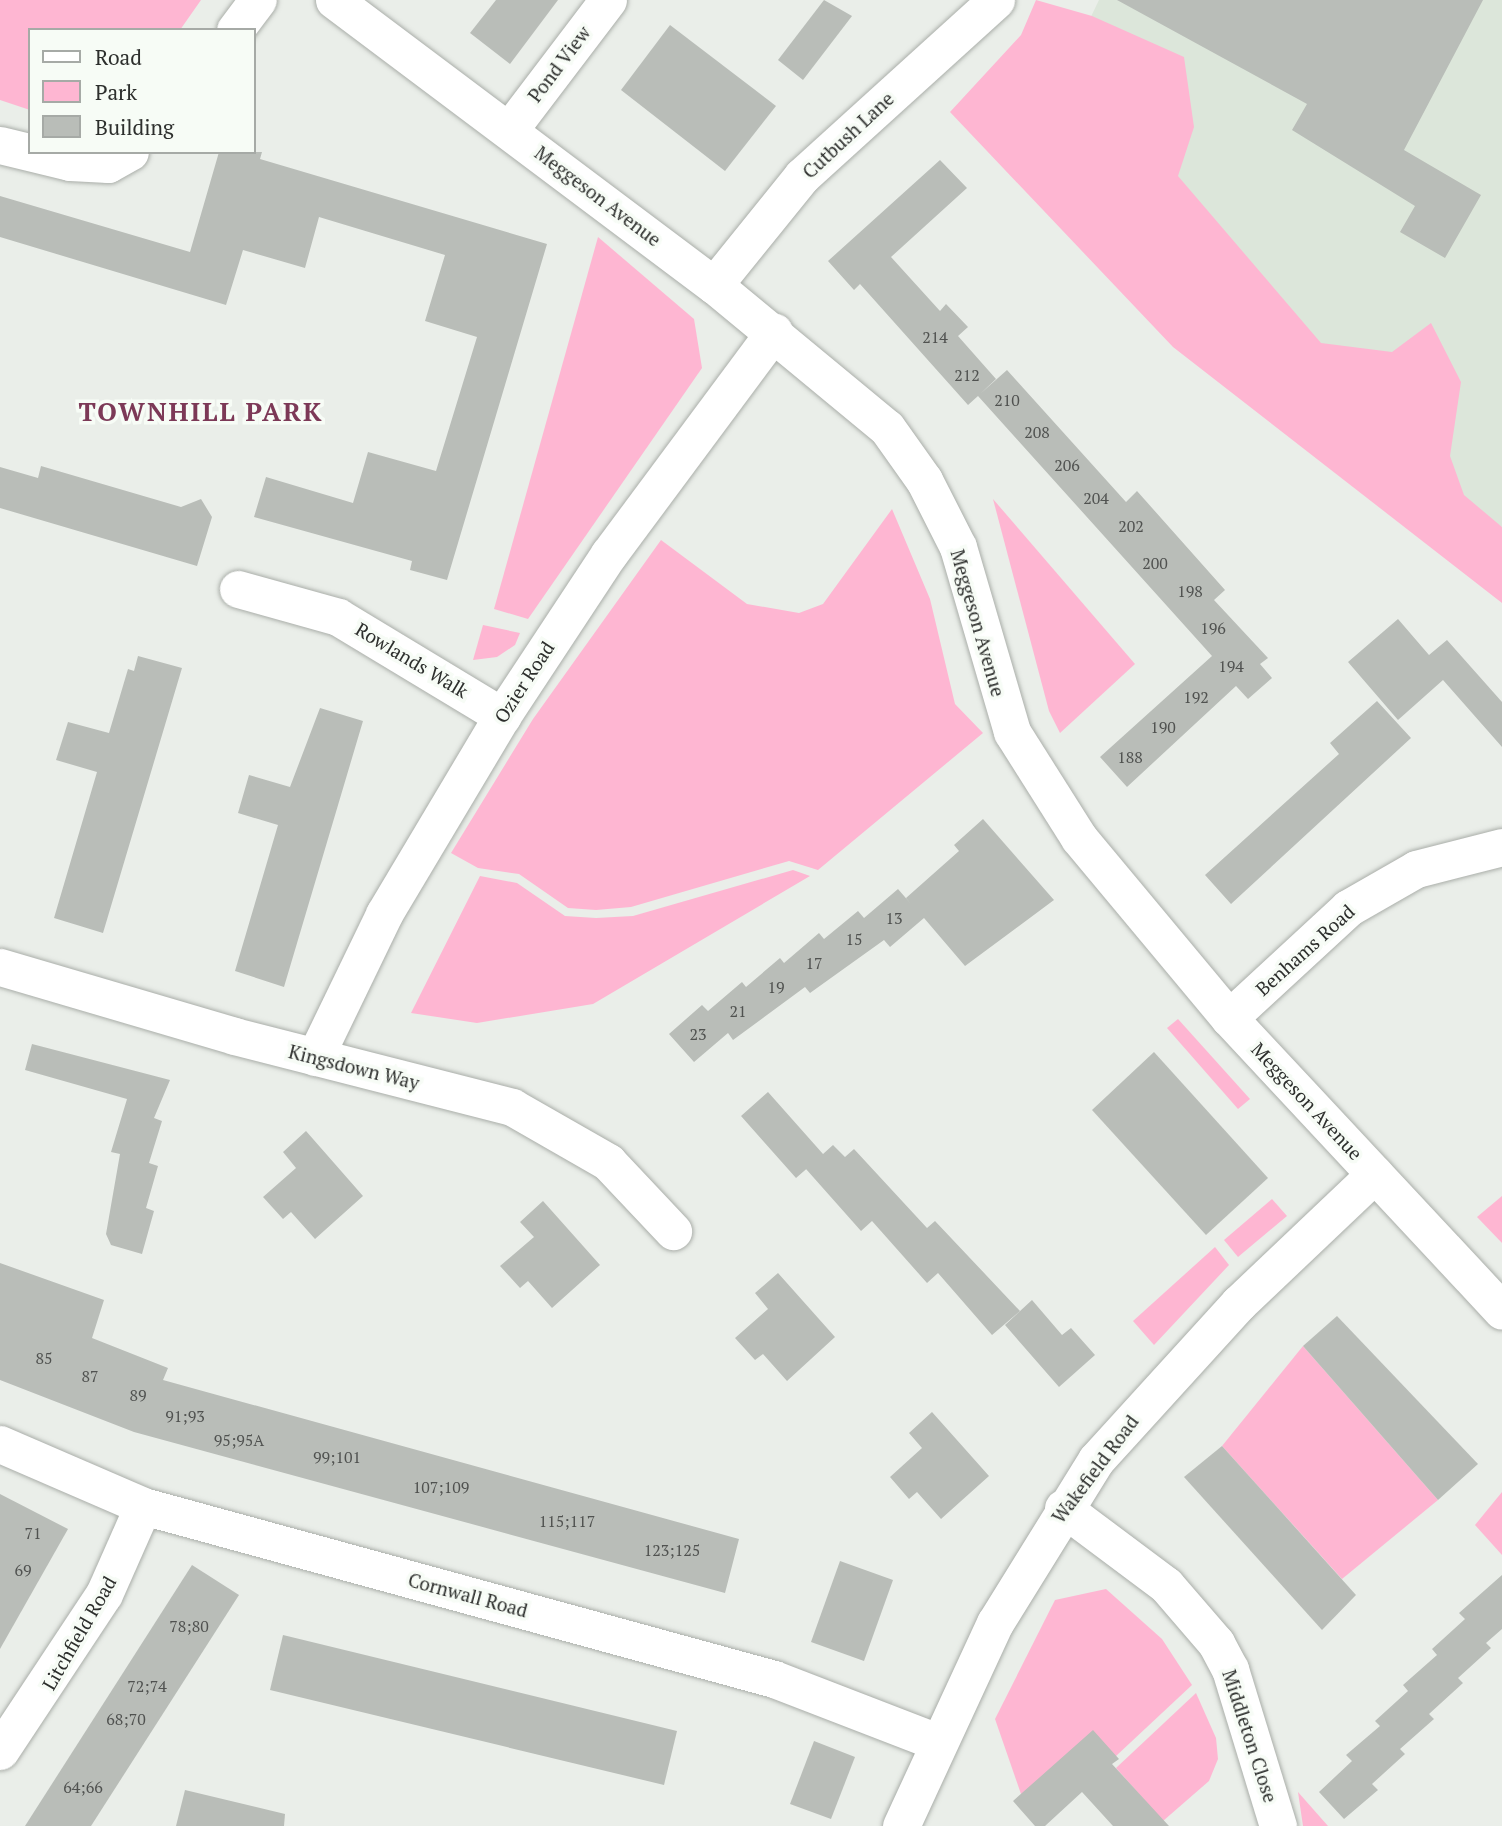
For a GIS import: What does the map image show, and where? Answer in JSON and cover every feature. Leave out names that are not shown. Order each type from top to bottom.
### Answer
[{"type":"street","points":[[237,28],[258,0]]},
{"type":"street","name":"Meggeson Avenue","points":[[334,0],[510,129],[714,285],[887,428],[924,480],[958,547],[1012,732],[1079,838],[1229,1018],[1502,1311]]},
{"type":"street","name":"Pond View","points":[[510,129],[608,0]]},
{"type":"street","name":"Cutbush Lane","points":[[714,285],[802,176],[996,0]]},
{"type":"street","points":[[0,145],[28,152]]},
{"type":"street","points":[[38,154],[71,162],[108,164],[126,154]]},
{"type":"street","name":"Ozier Road","points":[[315,1057],[384,914],[502,716],[609,554],[774,332]]},
{"type":"street","name":"Rowlands Walk","points":[[238,589],[338,617],[502,716]]},
{"type":"street","name":"Benhams Road","points":[[1229,1018],[1348,908],[1416,869],[1502,847]]},
{"type":"street","name":"Kingsdown Way","points":[[0,967],[315,1057],[512,1107],[608,1163],[673,1231]]},
{"type":"street","name":"Wakefield Road","points":[[901,1826],[937,1742],[1007,1601],[1063,1508],[1117,1433],[1239,1303],[1375,1174]]},
{"type":"street","name":"Cornwall Road","points":[[0,1444],[143,1506],[774,1679],[937,1742]]},
{"type":"street","name":"Litchfield Road","points":[[0,1751],[104,1594],[143,1506]]},
{"type":"street","name":"Middleton Close","points":[[1063,1508],[1166,1585],[1216,1643],[1230,1669],[1278,1826]]},
{"type":"shaded area","points":[[1099,0],[1502,0],[1502,527],[1386,453],[1073,54]]},
{"type":"green space","points":[[0,0],[201,0],[181,28],[28,28],[28,109],[0,100]]},
{"type":"green space","points":[[1036,0],[1092,16],[1184,57],[1194,127],[1178,176],[1321,343],[1392,352],[1431,323],[1461,382],[1450,456],[1464,495],[1502,527],[1502,603],[1173,347],[950,112],[1021,35]]},
{"type":"green space","points":[[598,237],[694,319],[702,368],[528,619],[494,609]]},
{"type":"green space","points":[[993,499],[1135,664],[1060,733],[1049,711]]},
{"type":"green space","points":[[892,509],[930,599],[955,704],[983,733],[818,870],[789,861],[631,907],[596,910],[568,908],[519,874],[478,868],[451,853],[533,719],[661,540],[747,604],[799,613],[823,604]]},
{"type":"green space","points":[[483,625],[520,633],[515,645],[497,657],[473,660]]},
{"type":"green space","points":[[793,870],[810,876],[593,1004],[477,1023],[411,1013],[480,876],[517,883],[565,916],[596,918],[633,916]]},
{"type":"green space","points":[[1178,1019],[1250,1099],[1238,1109],[1167,1028]]},
{"type":"green space","points":[[1502,1196],[1502,1243],[1477,1217]]},
{"type":"green space","points":[[1272,1199],[1287,1216],[1238,1257],[1224,1240]]},
{"type":"green space","points":[[1215,1247],[1229,1265],[1154,1345],[1133,1321]]},
{"type":"green space","points":[[1303,1346],[1438,1500],[1342,1579],[1222,1446]]},
{"type":"green space","points":[[1502,1492],[1502,1555],[1475,1525]]},
{"type":"green space","points":[[1106,1589],[1162,1639],[1192,1685],[1116,1756],[1021,1794],[995,1719],[1055,1600]]},
{"type":"green space","points":[[1196,1693],[1216,1738],[1218,1759],[1209,1781],[1163,1821],[1116,1768]]},
{"type":"green space","points":[[1298,1792],[1328,1826],[1303,1826]]},
{"type":"building","points":[[496,0],[558,0],[510,64],[470,33]]},
{"type":"building","points":[[824,0],[852,16],[803,80],[778,60]]},
{"type":"building","points":[[1117,0],[1483,0],[1404,150],[1481,195],[1445,258],[1400,232],[1415,206],[1292,130],[1307,104]]},
{"type":"building","points":[[670,25],[776,106],[725,171],[621,90]]},
{"type":"building","points":[[256,152],[262,152],[260,159],[547,244],[447,580],[410,570],[412,561],[254,517],[266,477],[353,503],[368,452],[436,471],[477,337],[425,321],[445,255],[319,217],[305,268],[243,250],[226,305],[0,237],[0,196],[190,252],[218,154]]},
{"type":"building","points":[[940,160],[967,188],[891,257],[940,311],[946,304],[968,327],[958,336],[996,379],[980,394],[1007,370],[1126,502],[1137,491],[1225,590],[1214,600],[1268,658],[1260,664],[1272,678],[1248,699],[1236,686],[1127,787],[1100,757],[1212,656],[978,396],[968,405],[860,284],[854,290],[828,261]]},
{"type":"building","points":[[41,466],[181,507],[201,499],[212,517],[197,566],[0,508],[0,467],[38,478]]},
{"type":"building","points":[[1398,619],[1429,655],[1447,640],[1502,702],[1502,747],[1443,680],[1398,720],[1348,662]]},
{"type":"building","points":[[138,656],[182,668],[103,933],[54,918],[97,772],[56,760],[68,722],[109,733],[128,669],[134,671]]},
{"type":"building","points":[[1377,701],[1411,738],[1231,904],[1205,875],[1339,754],[1330,743]]},
{"type":"building","points":[[320,708],[363,721],[284,987],[235,971],[278,825],[238,813],[249,775],[290,787]]},
{"type":"building","points":[[983,819],[1054,900],[965,966],[924,918],[890,947],[884,940],[810,993],[805,987],[733,1040],[728,1033],[694,1062],[669,1034],[702,1005],[708,1011],[742,982],[746,987],[780,958],[784,963],[819,933],[824,939],[858,911],[864,918],[898,889],[911,904],[906,898],[959,851],[954,845]]},
{"type":"building","points":[[32,1044],[170,1080],[154,1118],[162,1121],[149,1163],[158,1166],[146,1208],[154,1211],[142,1254],[111,1245],[106,1234],[120,1154],[111,1152],[127,1099],[25,1070]]},
{"type":"building","points":[[1154,1052],[1268,1178],[1206,1235],[1092,1110]]},
{"type":"building","points":[[768,1092],[823,1154],[833,1145],[845,1157],[854,1149],[927,1228],[935,1221],[1020,1311],[992,1335],[938,1273],[927,1283],[872,1221],[861,1231],[806,1169],[796,1178],[741,1116]]},
{"type":"building","points":[[306,1131],[363,1196],[315,1239],[291,1212],[283,1219],[263,1197],[296,1168],[283,1152]]},
{"type":"building","points":[[543,1201],[600,1265],[552,1308],[528,1281],[520,1288],[500,1266],[534,1237],[520,1222]]},
{"type":"building","points":[[0,1263],[104,1300],[92,1338],[168,1368],[163,1380],[739,1539],[725,1593],[134,1432],[0,1380]]},
{"type":"building","points":[[778,1273],[835,1337],[787,1381],[763,1354],[755,1360],[735,1338],[768,1309],[755,1293]]},
{"type":"building","points":[[1032,1300],[1062,1335],[1071,1328],[1095,1355],[1059,1387],[1005,1325]]},
{"type":"building","points":[[1337,1316],[1478,1464],[1438,1500],[1303,1346]]},
{"type":"building","points":[[932,1412],[989,1476],[941,1519],[917,1492],[909,1499],[890,1477],[922,1448],[909,1433]]},
{"type":"building","points":[[1222,1446],[1356,1595],[1322,1630],[1184,1477]]},
{"type":"building","points":[[0,1494],[68,1529],[0,1649]]},
{"type":"building","points":[[840,1561],[893,1580],[864,1661],[811,1642]]},
{"type":"building","points":[[192,1565],[239,1595],[91,1826],[25,1826]]},
{"type":"building","points":[[1502,1575],[1502,1629],[1486,1643],[1491,1648],[1458,1678],[1463,1683],[1429,1714],[1434,1719],[1400,1749],[1405,1754],[1372,1784],[1378,1790],[1344,1819],[1319,1792],[1352,1761],[1346,1755],[1380,1726],[1375,1721],[1408,1691],[1403,1685],[1437,1655],[1432,1649],[1465,1619],[1459,1613]]},
{"type":"building","points":[[283,1635],[677,1731],[664,1785],[270,1690]]},
{"type":"building","points":[[1093,1730],[1119,1759],[1112,1764],[1169,1826],[1113,1826],[1082,1792],[1045,1826],[1035,1826],[1013,1801]]},
{"type":"building","points":[[814,1741],[855,1757],[831,1819],[790,1804]]},
{"type":"building","points":[[185,1790],[285,1814],[284,1826],[176,1826]]},
{"type":"district","name":"TOWNHILL PARK","points":[[201,412]]}]
